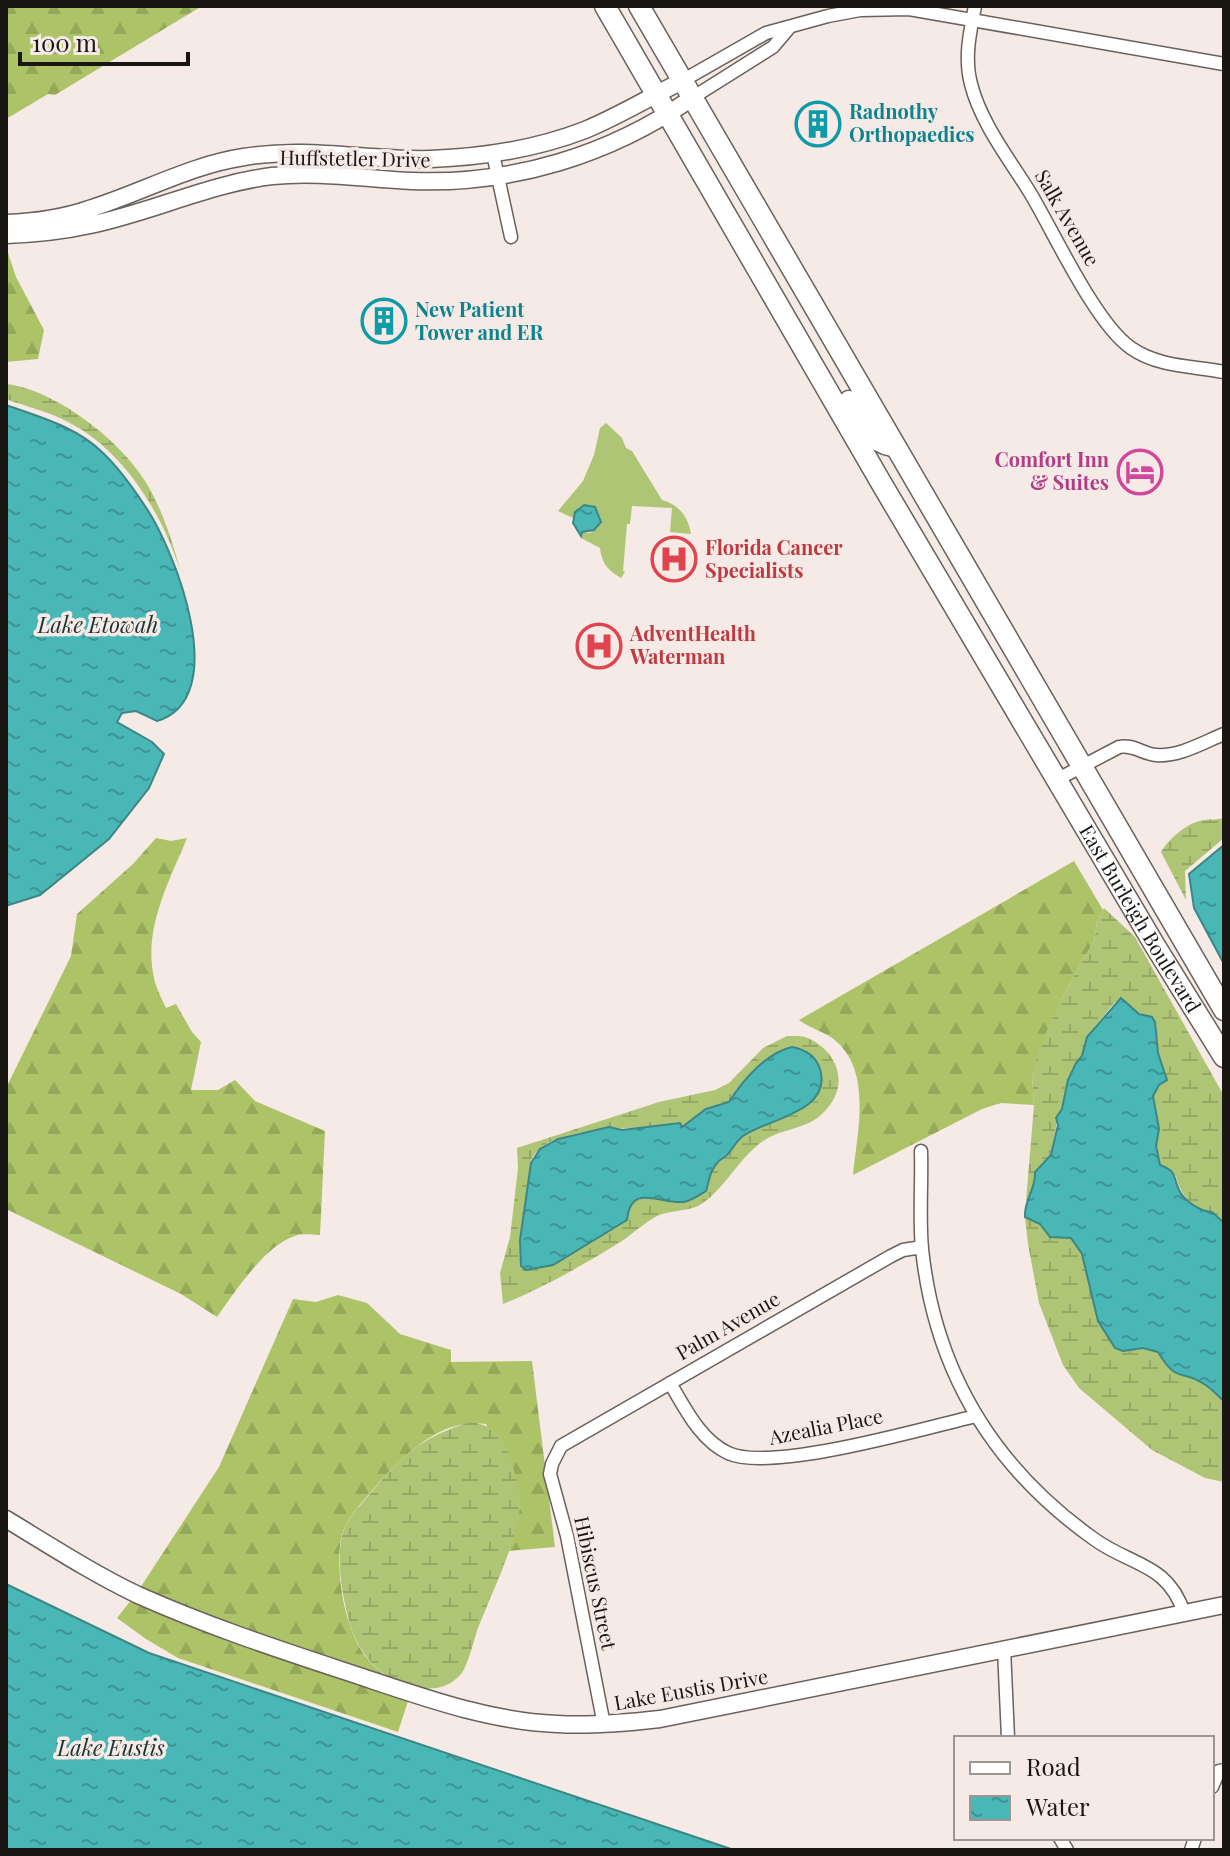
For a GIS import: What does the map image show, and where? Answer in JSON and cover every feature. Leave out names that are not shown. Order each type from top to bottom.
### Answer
[{"type":"main road","name":"East Burleigh Boulevard","points":[[605,6],[1154,944],[1224,1057]]},
{"type":"main road","name":"East Burleigh Boulevard","points":[[639,6],[1224,1010]]},
{"type":"main road","points":[[769,290],[786,299],[869,433],[884,445],[893,446]]},
{"type":"street","name":"Salk Avenue","points":[[975,6],[967,51],[968,69],[978,103],[1100,315],[1127,346],[1139,354],[1156,361],[1224,372]]},
{"type":"street","points":[[687,89],[766,33],[828,16],[889,8],[1224,64]]},
{"type":"street","points":[[687,89],[773,47],[789,28]]},
{"type":"street","name":"Huffstetler Drive","points":[[6,223],[58,218],[88,210],[176,176],[241,157],[329,152],[429,159],[493,154],[584,130],[656,94],[687,89]]},
{"type":"street","name":"Huffstetler Drive","points":[[6,235],[92,225],[210,188],[274,176],[319,174],[415,181],[468,181],[563,162],[630,135],[668,115],[687,89]]},
{"type":"street","points":[[493,154],[511,237]]},
{"type":"street","points":[[1058,779],[1124,745],[1161,756],[1224,734]]},
{"type":"street","points":[[921,1151],[922,1247],[936,1321],[947,1354],[976,1416],[1000,1453],[1042,1498],[1098,1542],[1160,1575],[1179,1595],[1184,1613]]},
{"type":"street","name":"Palm Avenue","points":[[559,1450],[561,1446],[891,1256],[922,1247]]},
{"type":"street","name":"Azealia Place","points":[[670,1383],[690,1416],[716,1445],[740,1457],[758,1460],[826,1450],[976,1416]]},
{"type":"street","name":"Hibiscus Street","points":[[559,1450],[550,1474],[567,1536],[604,1725]]},
{"type":"street","name":"Lake Eustis Drive","points":[[6,1519],[135,1593],[274,1648],[444,1703],[553,1724],[604,1725],[660,1719],[1224,1605]]},
{"type":"street","points":[[1004,1649],[1008,1736]]},
{"type":"green space","points":[[6,6],[202,6],[55,95],[48,94],[6,119]]},
{"type":"green space","points":[[6,247],[16,277],[44,330],[38,359],[6,362]]},
{"type":"green space","points":[[6,384],[25,388],[64,406],[103,434],[134,465],[157,503],[181,573],[164,529],[125,468],[90,435],[70,423],[6,399]]},
{"type":"green space","points":[[606,423],[632,451],[662,500],[682,512],[691,534],[670,532],[672,508],[632,506],[630,524],[627,524],[625,572],[621,578],[606,566],[600,548],[581,538],[582,532],[590,533],[598,527],[595,507],[579,507],[573,518],[558,511],[583,481],[594,455],[600,428]]},
{"type":"green space","points":[[1224,818],[1224,838],[1185,871],[1186,900],[1161,852],[1191,824]]},
{"type":"green space","points":[[156,838],[171,841],[187,838],[160,906],[152,942],[152,960],[155,982],[166,1008],[176,1004],[201,1042],[191,1090],[218,1090],[235,1080],[255,1101],[325,1131],[320,1235],[298,1235],[273,1249],[252,1270],[217,1317],[181,1294],[6,1209],[6,1088],[71,956],[77,914],[133,864]]},
{"type":"green space","points":[[1074,861],[1103,910],[1094,941],[1061,999],[1032,1076],[1034,1105],[1001,1103],[982,1109],[853,1175],[860,1105],[855,1070],[837,1042],[799,1020]]},
{"type":"green space","points":[[1104,908],[1135,937],[1224,1096],[1224,1223],[1213,1212],[1200,1209],[1188,1200],[1176,1176],[1160,1165],[1156,1146],[1159,1129],[1153,1096],[1166,1080],[1158,1053],[1155,1022],[1152,1017],[1115,1002],[1091,1031],[1082,1056],[1076,1063],[1058,1116],[1051,1155],[1035,1172],[1035,1187],[1026,1201],[1034,1105],[1032,1076],[1041,1044],[1061,999],[1094,941]]},
{"type":"green space","points":[[787,1036],[799,1036],[810,1039],[829,1054],[835,1063],[838,1083],[831,1103],[823,1113],[810,1122],[759,1144],[703,1203],[657,1216],[578,1267],[503,1304],[500,1273],[510,1237],[518,1168],[517,1148],[659,1102],[715,1090],[729,1083],[763,1048]],"holes":[[[821,1073],[820,1086],[802,1109],[741,1137],[711,1172],[706,1191],[665,1201],[656,1196],[635,1200],[628,1208],[627,1220],[553,1265],[520,1240],[530,1165],[538,1150],[553,1140],[596,1130],[680,1123],[681,1128],[706,1109],[729,1102],[737,1089]]]},
{"type":"green space","points":[[1025,1217],[1040,1224],[1050,1237],[1071,1237],[1082,1254],[1098,1321],[1111,1341],[1136,1350],[1143,1348],[1158,1352],[1175,1373],[1204,1384],[1224,1401],[1224,1482],[1205,1478],[1152,1450],[1079,1388],[1063,1365],[1039,1303]]},
{"type":"green space","points":[[338,1295],[367,1303],[400,1334],[451,1350],[451,1362],[532,1361],[555,1547],[507,1551],[520,1506],[486,1424],[452,1427],[421,1444],[381,1480],[346,1526],[341,1539],[339,1568],[347,1617],[366,1657],[388,1679],[277,1642],[140,1588],[219,1467],[293,1299],[316,1302]]},
{"type":"green space","points":[[471,1422],[487,1426],[506,1445],[519,1490],[517,1523],[464,1670],[447,1685],[416,1687],[391,1678],[375,1667],[358,1643],[343,1594],[341,1541],[352,1516],[402,1459],[438,1434]]},
{"type":"green space","points":[[132,1599],[409,1698],[398,1732],[178,1658],[117,1618]]},
{"type":"water","name":"Lake Etowah","points":[[6,405],[82,436],[103,453],[125,478],[145,506],[170,555],[191,621],[195,654],[191,684],[180,707],[157,721],[136,711],[122,713],[117,722],[152,742],[164,754],[149,788],[109,839],[40,895],[6,906]]},
{"type":"water","points":[[584,505],[595,507],[601,522],[594,530],[582,532],[581,536],[573,523],[575,512]]},
{"type":"water","points":[[1224,845],[1224,964],[1194,908],[1189,874]]},
{"type":"water","points":[[1121,998],[1139,1014],[1152,1017],[1155,1022],[1158,1053],[1167,1080],[1159,1085],[1153,1096],[1159,1129],[1156,1146],[1160,1165],[1172,1172],[1181,1194],[1189,1202],[1212,1212],[1224,1223],[1224,1401],[1196,1379],[1170,1369],[1158,1352],[1143,1348],[1123,1351],[1115,1348],[1098,1321],[1082,1254],[1071,1238],[1050,1237],[1040,1224],[1025,1217],[1035,1172],[1051,1155],[1058,1125],[1056,1118],[1062,1109],[1068,1080],[1082,1056],[1087,1037]]},
{"type":"water","points":[[792,1047],[809,1054],[818,1064],[821,1084],[817,1095],[808,1105],[741,1138],[715,1165],[706,1191],[683,1202],[640,1198],[634,1201],[627,1220],[553,1265],[526,1270],[521,1266],[520,1240],[531,1163],[540,1149],[558,1139],[609,1127],[622,1130],[680,1123],[682,1127],[706,1109],[729,1102],[756,1068],[773,1055]]},
{"type":"water","name":"Lake Eustis","points":[[6,1584],[149,1653],[734,1850],[6,1850]]},
{"type":"place","name":"Radnothy Orthopaedics","points":[[818,124]]},
{"type":"place","name":"New Patient Tower and ER","points":[[384,321]]},
{"type":"place","name":"Comfort Inn & Suites","points":[[1140,472]]},
{"type":"place","name":"Florida Cancer Specialists","points":[[674,559]]},
{"type":"place","name":"AdventHealth Waterman","points":[[599,646]]}]
